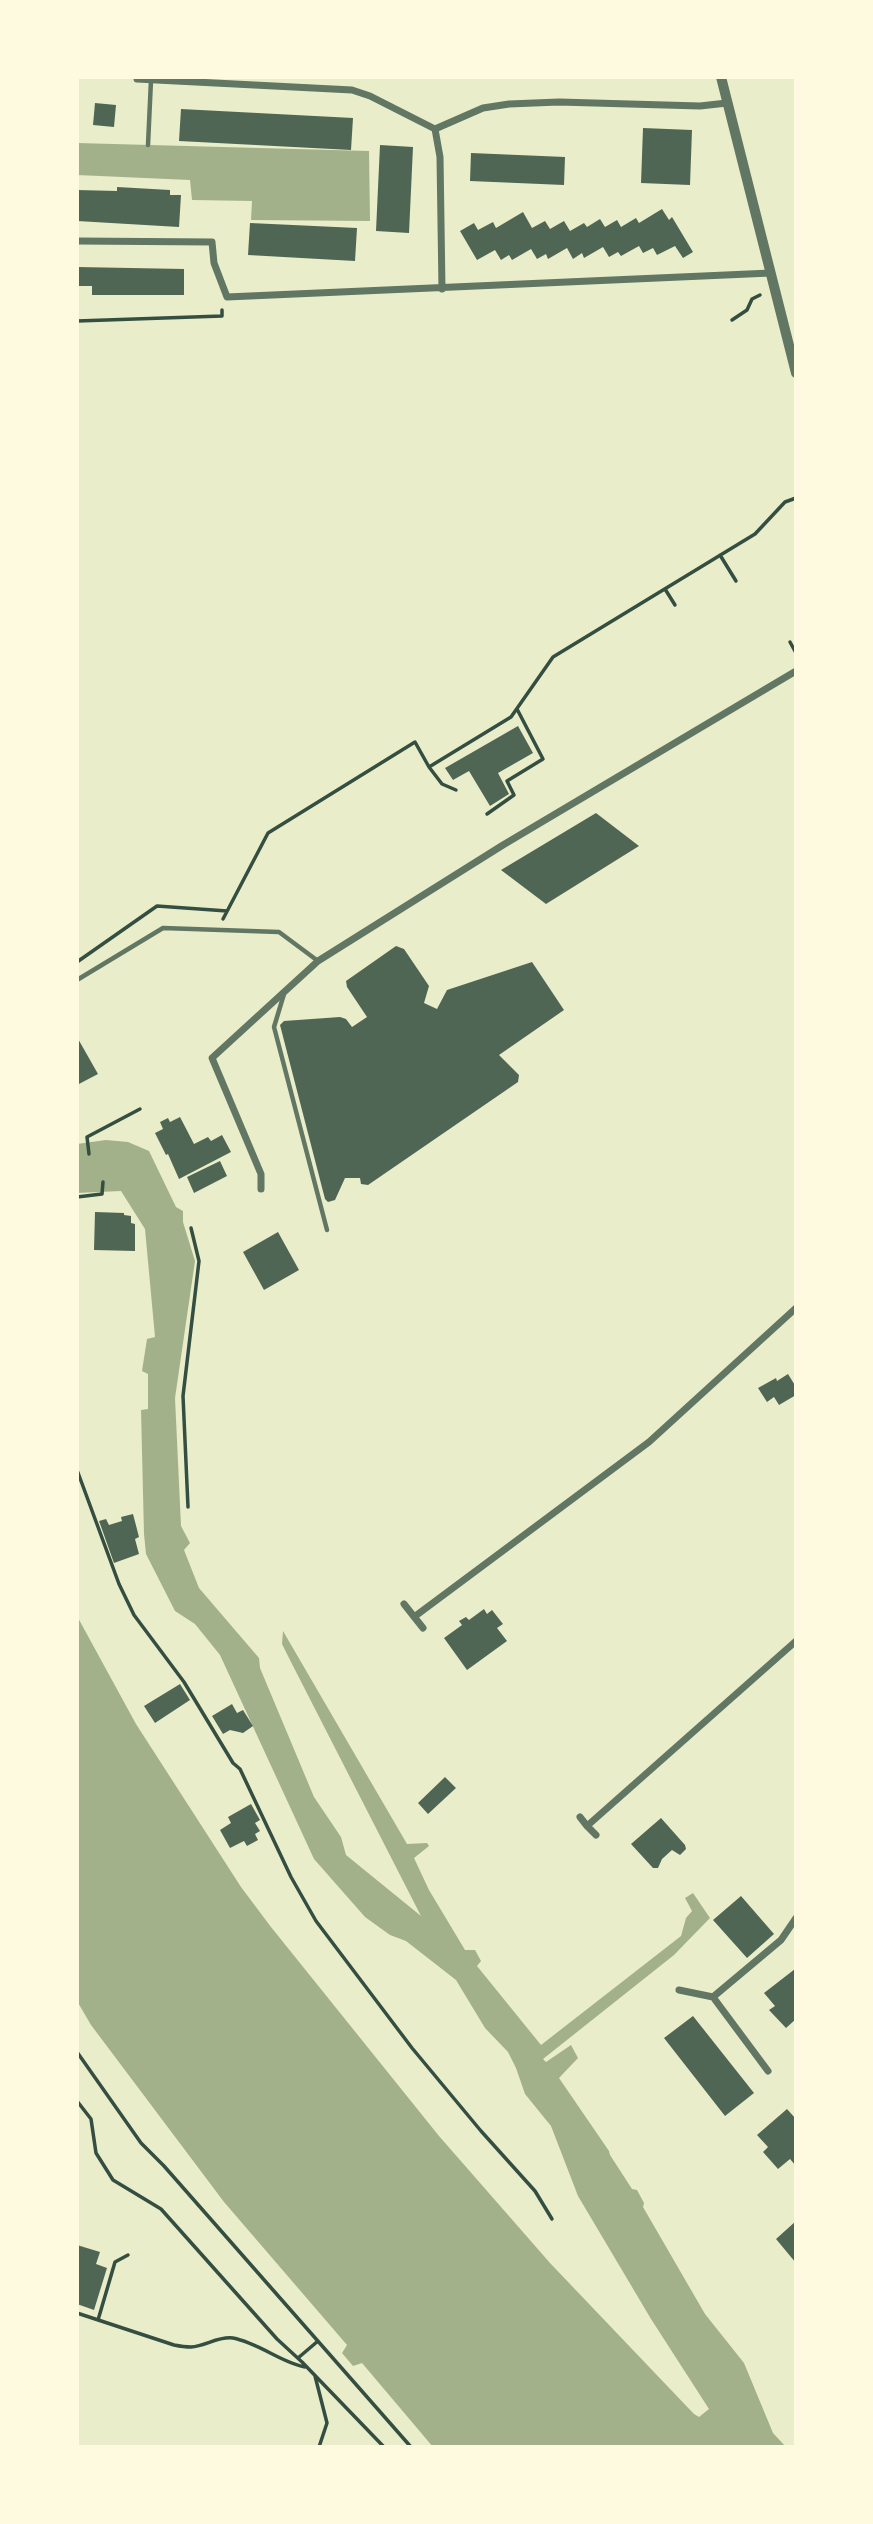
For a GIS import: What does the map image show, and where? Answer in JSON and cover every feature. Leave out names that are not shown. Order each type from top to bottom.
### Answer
[{"type":"street","points":[[721,77],[774,287],[792,340],[796,373]]},
{"type":"street","points":[[136,79],[352,90],[370,96],[435,129]]},
{"type":"street","points":[[435,129],[483,108],[509,104],[559,102],[700,106],[727,103]]},
{"type":"street","points":[[435,129],[440,157],[442,289]]},
{"type":"street","points":[[77,241],[212,242],[214,263],[227,297],[771,273]]},
{"type":"street","points":[[261,1189],[261,1174],[212,1058],[318,961],[503,845],[796,671]]},
{"type":"street","points":[[414,1617],[649,1442],[796,1308]]},
{"type":"street","points":[[404,1604],[423,1628]]},
{"type":"street","points":[[587,1826],[796,1641]]},
{"type":"street","points":[[580,1817],[596,1835]]},
{"type":"street","points":[[713,1997],[781,1940],[796,1918]]},
{"type":"street","points":[[679,1990],[713,1997],[768,2071]]},
{"type":"lane","points":[[148,145],[151,80]]},
{"type":"lane","points":[[77,980],[163,928],[279,932],[318,961]]},
{"type":"lane","points":[[285,990],[274,1027],[327,1230]]},
{"type":"path","points":[[732,320],[747,310],[752,299],[774,287]]},
{"type":"path","points":[[77,321],[222,316],[222,307]]},
{"type":"path","points":[[429,767],[512,717],[553,657],[755,534],[785,502],[796,498]]},
{"type":"path","points":[[720,555],[736,581]]},
{"type":"path","points":[[665,589],[675,606]]},
{"type":"path","points":[[790,642],[796,653]]},
{"type":"path","points":[[486,814],[514,795],[507,781],[543,759],[517,709]]},
{"type":"path","points":[[222,920],[268,833],[415,742],[442,783],[456,790]]},
{"type":"path","points":[[89,1154],[87,1137],[140,1109]]},
{"type":"path","points":[[77,1197],[102,1194],[103,1182]]},
{"type":"path","points":[[188,1507],[183,1396],[199,1261],[191,1227]]},
{"type":"path","points":[[77,1470],[119,1584],[134,1615],[184,1682],[233,1763],[240,1769],[291,1877],[317,1921],[412,2049],[535,2191],[552,2219]]},
{"type":"path","points":[[77,2052],[141,2143],[411,2447]]},
{"type":"path","points":[[77,2101],[91,2119],[96,2153],[113,2180],[161,2209],[277,2339],[384,2447]]},
{"type":"path","points":[[98,2320],[115,2262],[128,2255]]},
{"type":"path","points":[[77,2313],[174,2345],[191,2347],[222,2337],[237,2339],[274,2353],[295,2365],[307,2367]]},
{"type":"path","points":[[298,2358],[318,2341]]},
{"type":"path","points":[[314,2374],[327,2423],[319,2447]]},
{"type":"shaded area","points":[[77,143],[369,151],[370,221],[251,220],[252,201],[192,200],[190,180],[77,175]]},
{"type":"shaded area","points":[[106,1140],[128,1142],[149,1151],[176,1207],[183,1211],[183,1222],[195,1261],[175,1398],[181,1526],[190,1543],[184,1550],[199,1588],[259,1658],[260,1668],[314,1797],[341,1837],[346,1855],[421,1916],[282,1644],[283,1631],[407,1844],[427,1843],[429,1846],[414,1858],[429,1890],[465,1950],[475,1950],[481,1961],[477,1966],[541,2045],[681,1936],[686,1918],[692,1911],[685,1898],[693,1893],[710,1918],[674,1955],[543,2059],[546,2062],[571,2045],[578,2058],[559,2078],[632,2189],[637,2190],[644,2203],[643,2207],[705,2314],[744,2363],[773,2433],[786,2447],[433,2447],[362,2363],[353,2366],[342,2353],[347,2345],[224,2202],[91,2025],[77,2001],[77,1616],[136,1724],[241,1887],[271,1927],[439,2136],[550,2263],[694,2414],[699,2417],[709,2409],[651,2319],[578,2196],[551,2126],[525,2094],[508,2052],[485,2028],[456,1980],[406,1941],[390,1935],[365,1917],[314,1859],[220,1655],[195,1624],[175,1611],[146,1554],[141,1410],[148,1409],[148,1374],[142,1371],[147,1339],[155,1337],[145,1229],[121,1191],[77,1193],[77,1144]]},
{"type":"building","points":[[95,103],[116,105],[114,127],[93,125]]},
{"type":"building","points":[[181,109],[353,118],[351,150],[179,141]]},
{"type":"building","points":[[643,128],[692,130],[690,185],[641,183]]},
{"type":"building","points":[[380,145],[413,147],[409,233],[376,231]]},
{"type":"building","points":[[471,153],[565,157],[564,185],[470,181]]},
{"type":"building","points":[[117,187],[170,190],[170,195],[181,195],[179,227],[77,221],[77,190],[117,191]]},
{"type":"building","points":[[662,209],[669,220],[672,217],[693,252],[683,258],[675,246],[657,255],[653,248],[643,253],[639,246],[621,256],[618,252],[609,257],[603,247],[584,258],[582,253],[573,259],[567,248],[548,259],[546,254],[537,259],[531,249],[512,260],[509,255],[501,260],[495,250],[477,260],[460,231],[474,223],[478,230],[493,222],[496,228],[523,212],[532,228],[545,221],[550,229],[564,221],[570,231],[584,223],[587,227],[600,219],[605,227],[617,220],[621,227],[636,218],[639,223]]},
{"type":"building","points":[[250,223],[357,228],[355,261],[248,255]]},
{"type":"building","points":[[77,267],[184,269],[184,295],[92,295],[92,286],[77,286]]},
{"type":"building","points":[[518,726],[533,753],[498,773],[509,794],[490,806],[469,771],[453,780],[445,768]]},
{"type":"building","points":[[596,813],[639,846],[546,904],[501,870]]},
{"type":"building","points":[[396,946],[404,949],[429,986],[424,1003],[437,1009],[447,990],[532,962],[564,1010],[499,1055],[519,1075],[518,1082],[368,1185],[361,1184],[360,1178],[345,1178],[335,1200],[328,1202],[325,1199],[280,1025],[284,1021],[340,1017],[346,1019],[352,1027],[367,1017],[347,987],[346,981]]},
{"type":"building","points":[[77,1037],[98,1074],[77,1085]]},
{"type":"building","points":[[180,1117],[194,1144],[208,1137],[211,1141],[222,1135],[231,1152],[179,1179],[155,1133],[163,1129],[160,1122],[168,1118],[170,1122]]},
{"type":"building","points":[[220,1161],[227,1176],[194,1193],[187,1177]]},
{"type":"building","points":[[95,1212],[124,1213],[131,1216],[131,1223],[135,1224],[135,1251],[94,1250]]},
{"type":"building","points":[[278,1232],[299,1270],[264,1290],[243,1252]]},
{"type":"building","points":[[788,1374],[796,1387],[796,1395],[779,1405],[774,1397],[767,1402],[758,1388]]},
{"type":"building","points":[[133,1514],[139,1537],[135,1539],[139,1554],[114,1563],[99,1521],[106,1519],[109,1525],[122,1521],[121,1517]]},
{"type":"building","points":[[484,1609],[487,1614],[492,1610],[503,1624],[497,1628],[507,1641],[467,1670],[444,1638],[462,1625],[459,1621],[466,1617],[469,1620]]},
{"type":"building","points":[[180,1684],[190,1700],[155,1723],[144,1706]]},
{"type":"building","points":[[232,1704],[237,1713],[243,1710],[253,1726],[243,1733],[230,1730],[223,1734],[212,1716]]},
{"type":"building","points":[[445,1777],[456,1788],[428,1814],[418,1803]]},
{"type":"building","points":[[251,1804],[260,1820],[255,1823],[260,1831],[255,1834],[258,1840],[247,1846],[244,1841],[230,1848],[220,1830],[231,1823],[228,1817]]},
{"type":"building","points":[[661,1818],[686,1849],[680,1855],[672,1850],[662,1859],[658,1868],[653,1868],[631,1844]]},
{"type":"building","points":[[741,1896],[774,1934],[747,1958],[713,1920]]},
{"type":"building","points":[[795,1969],[796,2019],[786,2028],[769,2010],[775,2006],[764,1993]]},
{"type":"building","points":[[693,2016],[754,2093],[725,2116],[664,2038]]},
{"type":"building","points":[[787,2109],[796,2119],[796,2166],[790,2159],[778,2169],[763,2152],[768,2147],[757,2135]]},
{"type":"building","points":[[796,2221],[796,2263],[776,2239]]},
{"type":"building","points":[[77,2245],[100,2252],[96,2264],[107,2268],[94,2310],[77,2304]]}]
